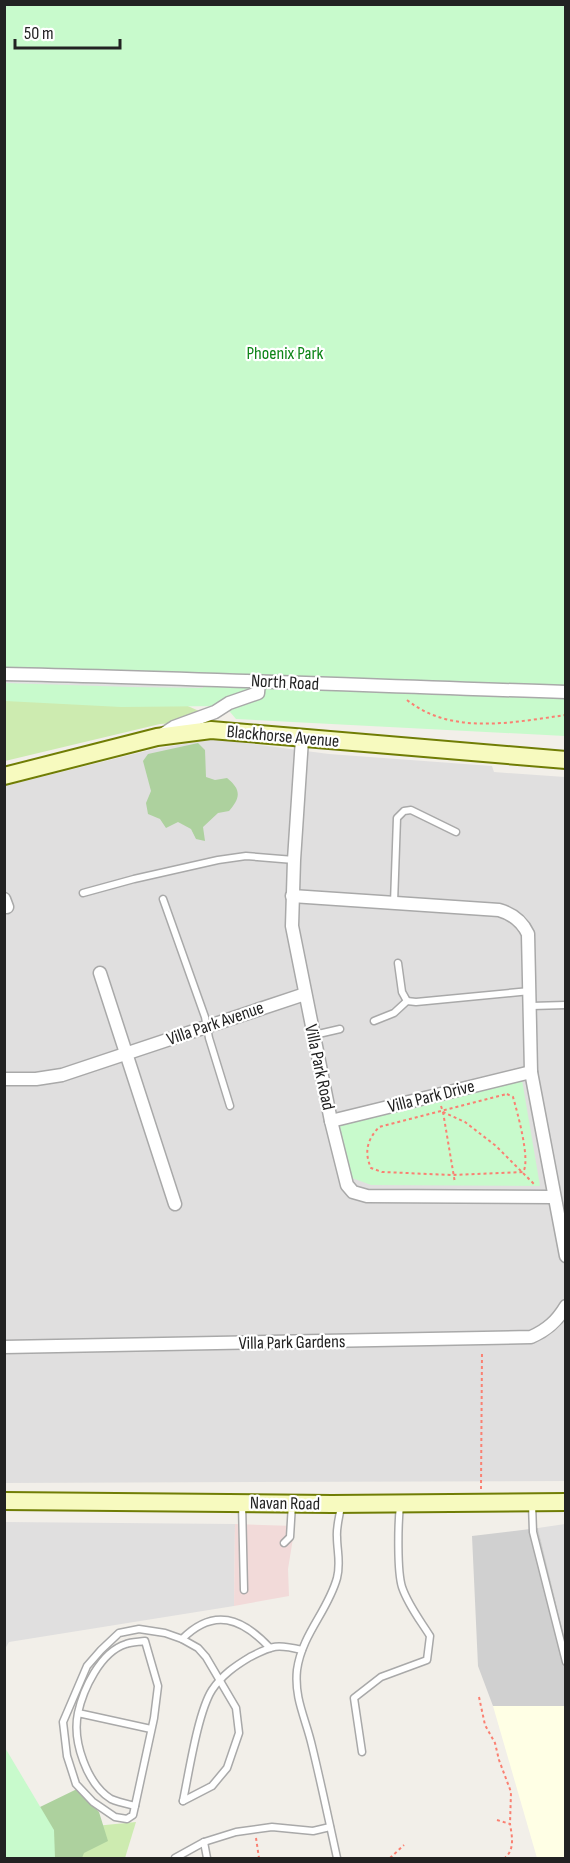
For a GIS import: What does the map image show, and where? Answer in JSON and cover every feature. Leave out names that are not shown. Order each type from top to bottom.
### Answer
[{"type":"main road","name":"Blackhorse Avenue","points":[[4,776],[157,737],[211,730],[566,760]]},
{"type":"main road","name":"Navan Road","points":[[4,1501],[532,1504],[566,1502]]},
{"type":"street","name":"North Road","points":[[4,674],[566,692]]},
{"type":"street","points":[[157,737],[215,712],[229,703],[258,693],[259,681]]},
{"type":"street","points":[[211,730],[215,712]]},
{"type":"street","name":"Villa Park Road","points":[[302,739],[292,926],[346,1185],[353,1192],[368,1196],[553,1197]]},
{"type":"street","points":[[292,896],[499,910],[513,915],[525,926],[528,934],[531,1006],[531,1072],[566,1256]]},
{"type":"street","points":[[100,973],[175,1204]]},
{"type":"street","name":"Villa Park Avenue","points":[[4,1079],[36,1079],[62,1075],[290,997],[305,994]]},
{"type":"street","name":"Villa Park Drive","points":[[331,1121],[531,1072]]},
{"type":"street","name":"Villa Park Gardens","points":[[4,1347],[531,1337],[551,1326],[565,1307]]},
{"type":"lane","points":[[394,903],[397,818],[404,811],[411,810],[456,832]]},
{"type":"lane","points":[[83,893],[218,860],[246,856],[294,860]]},
{"type":"lane","points":[[163,899],[207,1027],[230,1106]]},
{"type":"lane","points":[[398,963],[402,992],[406,1000],[410,1002],[530,991]]},
{"type":"lane","points":[[374,1021],[394,1013],[406,1000]]},
{"type":"lane","points":[[531,1006],[566,1005]]},
{"type":"lane","points":[[314,1035],[340,1029]]},
{"type":"lane","points":[[242,1503],[245,1540],[244,1590]]},
{"type":"lane","points":[[284,1543],[290,1538],[292,1503]]},
{"type":"lane","points":[[337,1858],[311,1741],[297,1698],[297,1670],[310,1629],[328,1601],[337,1578],[340,1558],[336,1535],[342,1503]]},
{"type":"lane","points":[[362,1752],[354,1698],[381,1677],[427,1660],[430,1636],[411,1607],[401,1585],[398,1524],[400,1503]]},
{"type":"lane","points":[[532,1504],[533,1532],[565,1658]]},
{"type":"lane","points":[[182,1639],[207,1620],[230,1619],[255,1631],[270,1648]]},
{"type":"lane","points":[[135,1806],[112,1799],[92,1782],[83,1760],[75,1725],[86,1685],[102,1660],[125,1644],[145,1641],[158,1686],[151,1729],[135,1806],[133,1815],[127,1819],[115,1816],[93,1802],[76,1784],[67,1756],[63,1722],[87,1666],[119,1633],[139,1629],[165,1633],[198,1648],[206,1657],[220,1680],[236,1708],[239,1733],[227,1768],[212,1786],[183,1801],[201,1721],[211,1691],[220,1680],[225,1673],[270,1648],[281,1645],[302,1650]]},
{"type":"lane","points":[[78,1713],[151,1729]]},
{"type":"lane","points":[[175,1858],[204,1842],[236,1832],[272,1827],[313,1832],[330,1827]]},
{"type":"lane","points":[[204,1842],[207,1858]]},
{"type":"path","points":[[400,687],[408,701],[449,720],[488,725],[566,715]]},
{"type":"path","points":[[437,1095],[443,1112],[457,1197]]},
{"type":"path","points":[[507,1095],[513,1096],[518,1113],[526,1163],[523,1172],[453,1175],[382,1172],[371,1168],[366,1157],[370,1138],[379,1127],[507,1095]]},
{"type":"path","points":[[443,1112],[465,1122],[496,1146],[531,1182],[553,1197]]},
{"type":"path","points":[[480,1503],[482,1339]]},
{"type":"path","points":[[478,1696],[485,1725],[495,1743],[511,1792],[510,1824],[513,1841],[509,1855],[505,1858]]},
{"type":"path","points":[[497,1820],[510,1824]]},
{"type":"path","points":[[255,1830],[259,1858]]},
{"type":"path","points":[[390,1858],[404,1845]]},
{"type":"shaded area","points":[[5,674],[204,678],[203,688],[131,687],[5,683]]},
{"type":"shaded area","points":[[215,739],[329,754],[492,766],[494,772],[565,777],[565,1481],[5,1483],[5,786],[154,749]]},
{"type":"shaded area","points":[[5,1522],[235,1524],[234,1606],[9,1642],[5,1649]]},
{"type":"shaded area","points":[[235,1524],[295,1526],[288,1569],[289,1596],[234,1606]]},
{"type":"shaded area","points":[[565,1524],[565,1635],[564,1635],[538,1528]]},
{"type":"shaded area","points":[[538,1528],[565,1635],[565,1706],[493,1706],[478,1666],[472,1536]]},
{"type":"shaded area","points":[[493,1706],[565,1706],[565,1858],[537,1858]]},
{"type":"green space","name":"Phoenix Park","points":[[4,5],[565,5],[565,736],[236,719],[225,706],[121,707],[5,701]]},
{"type":"green space","points":[[5,693],[172,699],[199,711],[189,722],[160,724],[5,761]]},
{"type":"green space","points":[[198,743],[205,750],[206,777],[215,780],[227,778],[235,786],[238,794],[229,811],[218,813],[203,827],[205,841],[196,839],[191,829],[178,822],[166,828],[160,819],[148,814],[146,803],[151,791],[143,761],[148,754]]},
{"type":"green space","points":[[522,1080],[540,1186],[371,1185],[352,1178],[339,1123]]},
{"type":"green space","points":[[4,1746],[54,1830],[55,1858],[5,1858]]},
{"type":"green space","points":[[77,1789],[99,1812],[108,1841],[84,1853],[82,1858],[5,1858],[5,1824]]},
{"type":"green space","points":[[136,1822],[125,1858],[55,1858],[54,1830]]}]
